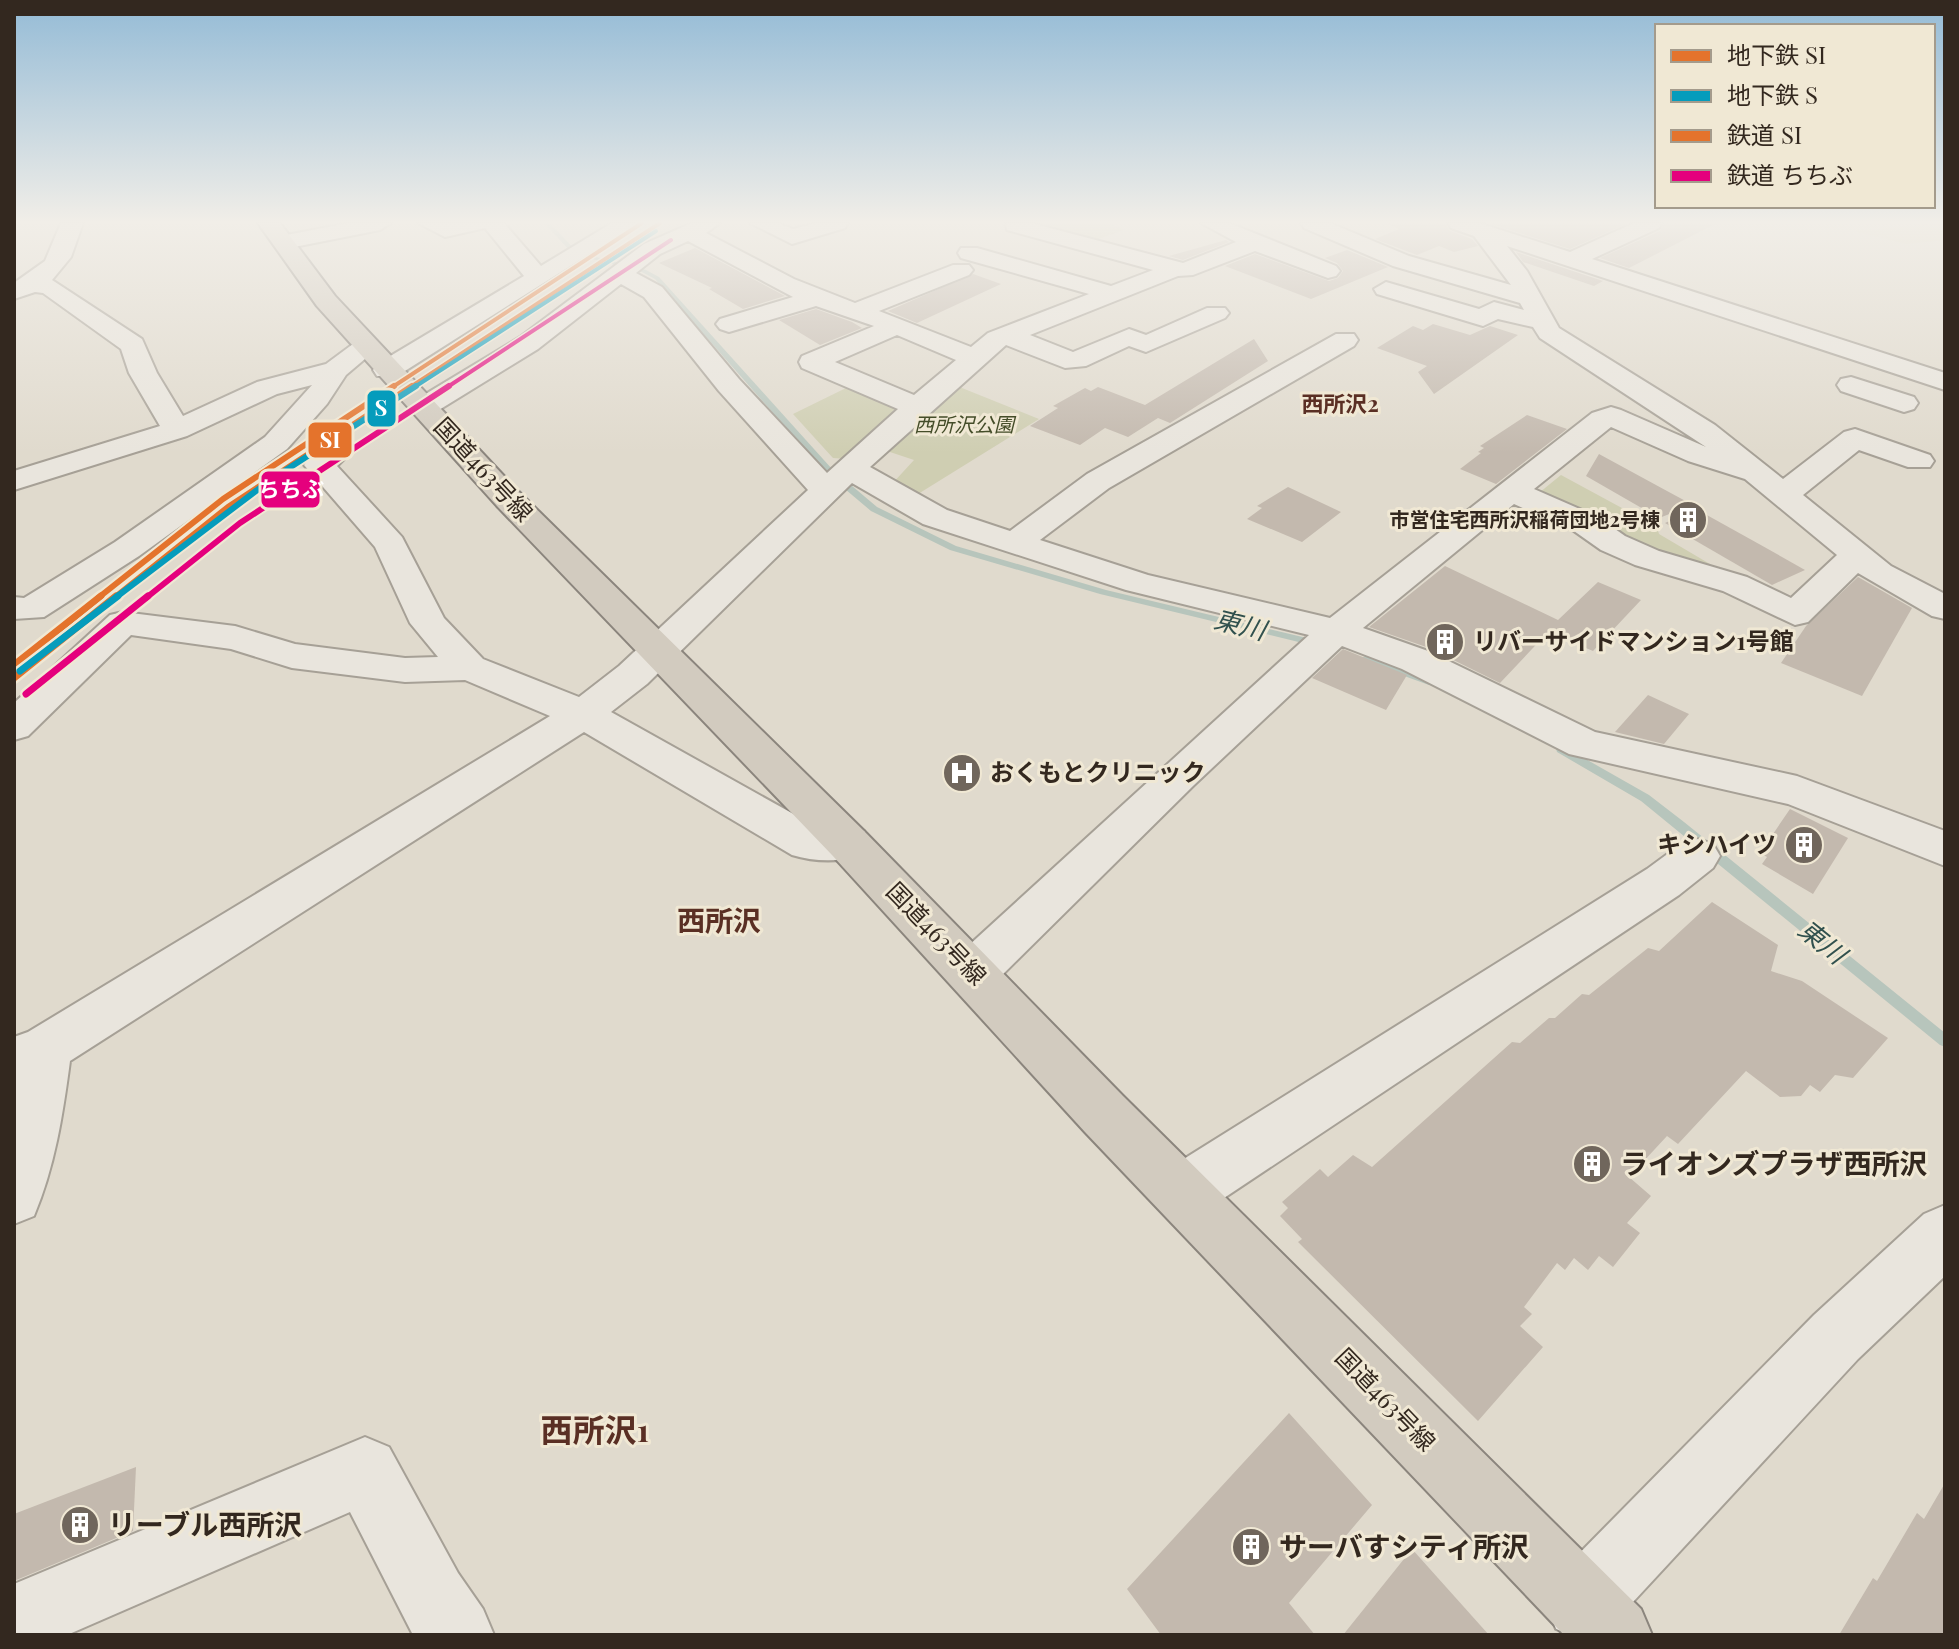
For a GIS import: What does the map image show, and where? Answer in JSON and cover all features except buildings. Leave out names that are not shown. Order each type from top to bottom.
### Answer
[{"type":"highway","name":"国道463号線","points":[[325,300],[363,362],[424,407],[656,650],[973,972],[1104,1114],[1598,1619]]},
{"type":"street","points":[[69,300],[133,345],[143,373],[177,430]]},
{"type":"street","points":[[14,481],[177,430],[267,388],[363,362],[489,300]]},
{"type":"street","points":[[424,407],[529,343],[587,300]]},
{"type":"street","points":[[659,300],[729,385],[838,480],[890,494],[935,517],[1138,583],[1325,638],[1415,660],[1584,744],[1797,791],[1945,849]]},
{"type":"street","points":[[729,324],[809,300]]},
{"type":"street","points":[[827,300],[974,358]]},
{"type":"street","points":[[857,311],[881,300]]},
{"type":"street","points":[[14,1196],[34,1128],[30,1055],[583,714],[633,675],[917,407],[997,339],[1099,300]]},
{"type":"street","points":[[1423,300],[1483,318],[1494,310],[1536,310]]},
{"type":"street","points":[[1509,300],[1536,310]]},
{"type":"street","points":[[1531,300],[1549,333],[1682,416],[1785,493],[1879,573],[1945,608]]},
{"type":"street","points":[[1695,300],[1941,380]]},
{"type":"street","points":[[1009,335],[1065,360],[1077,360],[1129,337],[1146,344],[1216,313]]},
{"type":"street","points":[[897,326],[812,362],[917,407]]},
{"type":"street","points":[[1015,543],[1098,481],[1345,340]]},
{"type":"street","points":[[14,608],[31,609],[127,549],[276,443],[317,398],[363,362]]},
{"type":"street","points":[[1851,385],[1901,406],[1941,380]]},
{"type":"street","points":[[973,972],[1325,638],[1506,493],[1560,454],[1601,418],[1611,416],[1699,455],[1757,473]]},
{"type":"street","points":[[1785,493],[1855,438],[1919,461]]},
{"type":"street","points":[[338,450],[319,465],[390,544],[428,623],[469,668]]},
{"type":"street","points":[[1506,493],[1521,495],[1586,524],[1613,543],[1647,558],[1735,584],[1795,614],[1856,556]]},
{"type":"street","points":[[14,726],[123,623],[235,638],[292,656],[405,670],[469,668],[583,714],[808,843],[848,843]]},
{"type":"street","points":[[1183,1192],[1663,882],[1697,856]]},
{"type":"street","points":[[1598,1619],[1836,1337],[1945,1235]]},
{"type":"street","points":[[14,1621],[365,1471],[432,1599],[457,1635]]},
{"type":"green space","name":"西所沢公園","points":[[957,386],[1039,419],[910,499],[891,485],[914,460],[884,450]]},
{"type":"green space","name":"西所沢公園","points":[[846,388],[855,388],[898,405],[892,412],[899,414],[847,459],[833,458],[793,414]]},
{"type":"green space","points":[[1561,475],[1657,527],[1659,534],[1732,577],[1654,555],[1534,497]]},
{"type":"waterway","name":"東川","points":[[677,300],[829,471],[874,509],[953,548],[1103,592],[1315,643]]},
{"type":"waterway","name":"東川","points":[[1366,659],[1432,683]]},
{"type":"waterway","name":"東川","points":[[1561,749],[1645,798],[1945,1041]]},
{"type":"metro line","name":"SI","points":[[14,678],[228,507],[543,300]]},
{"type":"metro line","name":"S","points":[[20,671],[269,481],[549,300]]},
{"type":"rail line","name":"SI","points":[[14,665],[223,499],[525,300]]},
{"type":"rail line","name":"ちちぶ","points":[[26,694],[240,523],[580,300]]},
{"type":"place","name":"市営住宅西所沢稲荷団地2号棟","points":[[1688,520]]},
{"type":"place","name":"リバーサイドマンション1号館","points":[[1445,642]]},
{"type":"place","name":"おくもとクリニック","points":[[962,773]]},
{"type":"place","name":"キシハイツ","points":[[1804,845]]},
{"type":"place","name":"ライオンズプラザ西所沢","points":[[1592,1164]]},
{"type":"place","name":"リーブル西所沢","points":[[80,1525]]},
{"type":"place","name":"サーバすシティ所沢","points":[[1251,1547]]},
{"type":"district","name":"西所沢2","points":[[1340,404]]},
{"type":"district","name":"西所沢","points":[[719,921]]},
{"type":"district","name":"西所沢1","points":[[595,1431]]}]
